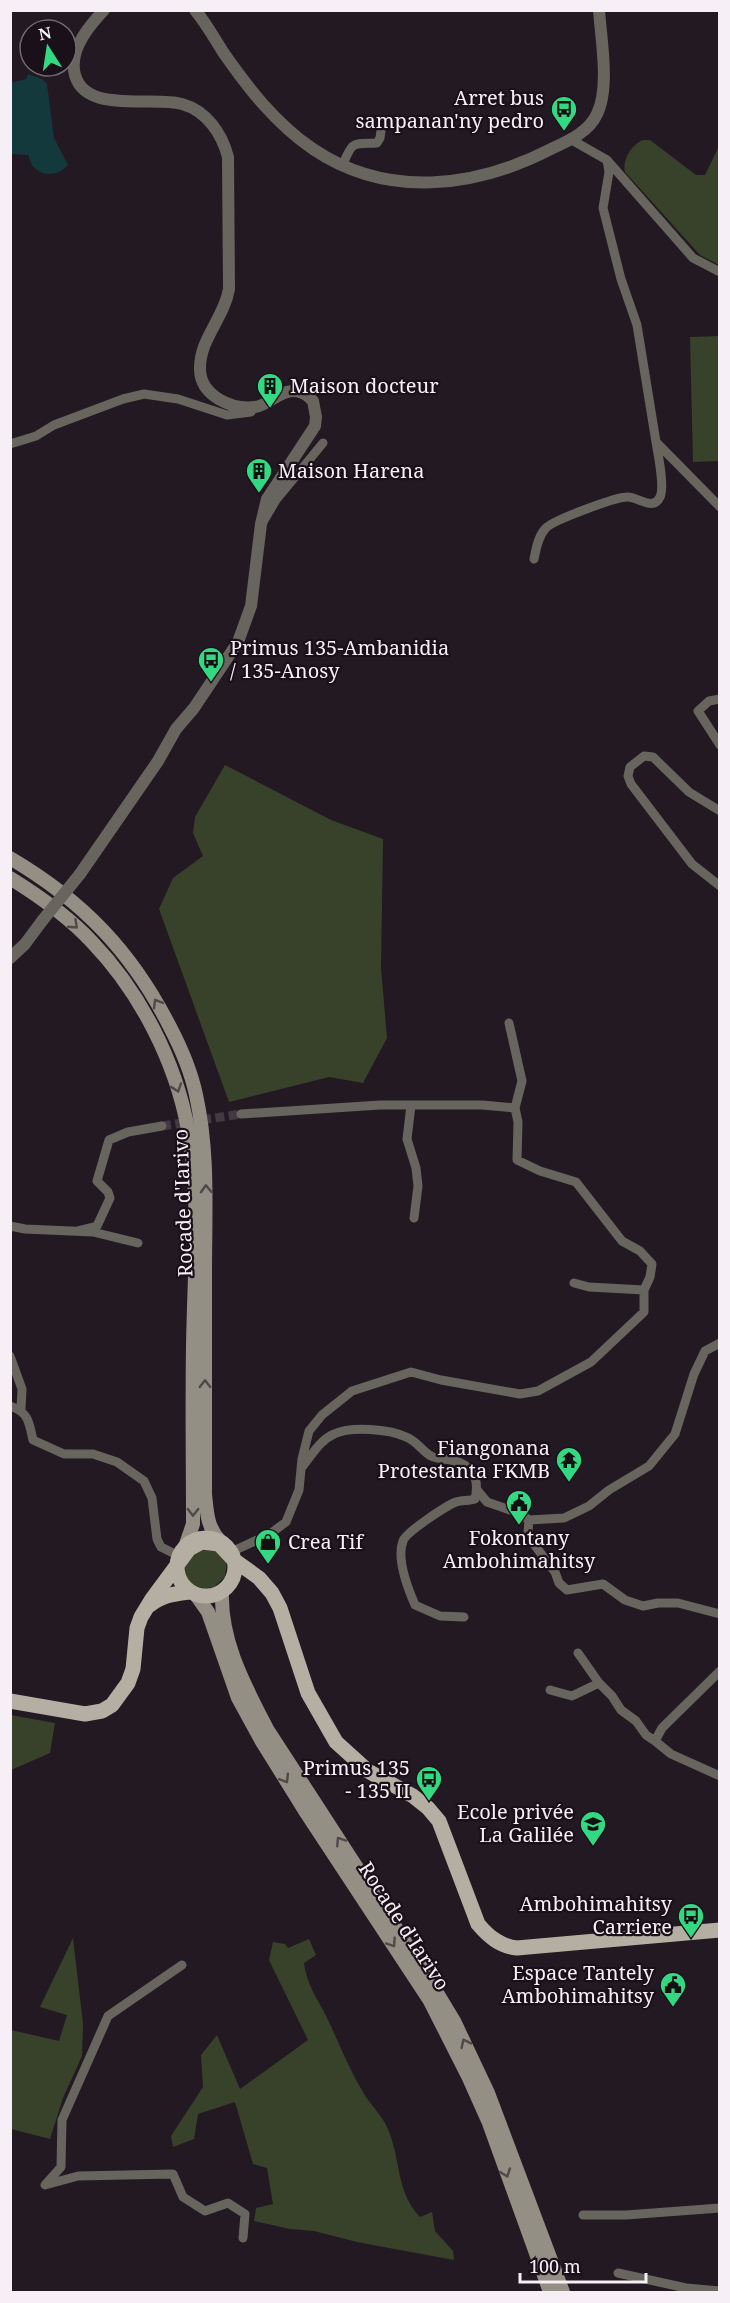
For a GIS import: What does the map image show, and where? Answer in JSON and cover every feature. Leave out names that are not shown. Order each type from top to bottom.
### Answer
[{"type":"main road","name":"Rocade d'Iarivo","points":[[10,858],[80,908],[116,944],[159,1005],[181,1050],[196,1094],[204,1146],[206,1196],[205,1494],[207,1521],[213,1533],[229,1551]]},
{"type":"main road","name":"Rocade d'Iarivo","points":[[10,878],[68,919],[92,941],[113,966],[145,1015],[179,1091],[192,1159],[195,1246],[193,1524],[180,1557]]},
{"type":"main road","points":[[193,1594],[182,1586],[178,1576],[180,1557],[202,1538],[229,1551],[235,1569],[226,1588]]},
{"type":"main road","points":[[10,1701],[85,1714],[102,1711],[112,1705],[128,1683],[137,1628],[147,1607],[180,1557],[202,1542],[219,1544],[267,1587],[280,1608],[308,1693],[336,1742],[368,1770],[413,1796],[439,1821],[478,1924],[489,1937],[505,1946],[517,1948],[720,1930]]},
{"type":"main road","points":[[147,1607],[171,1594],[210,1597],[226,1588],[248,1582],[267,1587]]},
{"type":"main road","name":"Rocade d'Iarivo","points":[[226,1588],[221,1611],[248,1693],[267,1729],[454,2021],[488,2092],[563,2292]]},
{"type":"main road","name":"Rocade d'Iarivo","points":[[193,1594],[208,1612],[238,1698],[261,1740],[424,1992],[447,2033],[489,2123],[550,2292]]},
{"type":"street","points":[[195,10],[239,75],[270,112],[311,147],[369,175],[415,183],[463,180],[517,164],[570,140],[585,130],[597,116],[603,99],[598,10]]},
{"type":"street","points":[[100,13],[83,36],[74,59],[75,77],[86,92],[100,98],[123,101],[182,104],[201,114],[224,141],[228,157],[229,289],[222,314],[204,346],[201,358],[201,378],[208,391],[221,400],[240,406],[255,407]]},
{"type":"street","points":[[343,164],[350,146],[356,143],[377,143],[381,131]]},
{"type":"street","points":[[570,140],[607,160],[693,258],[720,272]]},
{"type":"street","points":[[534,559],[540,537],[546,526],[557,520],[626,497],[650,504],[657,502],[661,496],[662,487],[656,442],[637,325],[621,279],[603,208],[603,197],[609,172],[607,160]]},
{"type":"street","points":[[10,444],[36,436],[54,425],[123,399],[144,394],[178,399],[227,415],[251,412],[255,407],[289,391],[295,391],[313,401],[316,417],[315,426],[267,499],[261,524],[251,606],[238,642],[194,708],[176,729],[158,760],[80,874],[25,944],[10,958]]},
{"type":"street","points":[[656,442],[720,507]]},
{"type":"street","points":[[261,524],[276,500],[323,443]]},
{"type":"street","points":[[720,699],[709,701],[698,711],[720,745]]},
{"type":"street","points":[[720,811],[689,792],[653,757],[644,756],[630,767],[628,776],[631,784],[692,864],[720,886]]},
{"type":"street","points":[[229,1551],[270,1534],[286,1522],[298,1490],[309,1431],[322,1415],[352,1391],[411,1372],[441,1380],[520,1394],[538,1391],[591,1362],[644,1312],[644,1290],[650,1277],[652,1264],[640,1251],[622,1241],[576,1182],[540,1171],[517,1160],[518,1122],[515,1108],[522,1081],[510,1023]]},
{"type":"street","points":[[241,1114],[342,1107],[482,1105],[515,1108]]},
{"type":"street","points":[[411,1106],[406,1139],[416,1168],[418,1186],[414,1218]]},
{"type":"street","points":[[77,1231],[97,1226],[110,1198],[108,1192],[97,1181],[109,1140],[128,1132],[162,1126]]},
{"type":"street","points":[[10,1226],[25,1229],[93,1232],[138,1243]]},
{"type":"street","points":[[574,1283],[589,1287],[644,1290]]},
{"type":"street","points":[[477,1490],[487,1502],[519,1513],[529,1520],[564,1518],[589,1506],[609,1490],[649,1466],[675,1434],[694,1374],[705,1351],[720,1343]]},
{"type":"street","points":[[10,1356],[22,1389],[21,1409],[29,1421],[33,1440],[64,1454],[93,1454],[117,1462],[144,1481],[152,1498],[157,1539],[161,1546],[180,1557]]},
{"type":"street","points":[[10,1406],[21,1409]]},
{"type":"street","points":[[301,1469],[321,1443],[334,1434],[349,1430],[382,1430],[407,1437],[418,1443],[431,1456],[466,1465],[475,1475],[477,1490],[475,1499],[456,1502],[404,1537],[401,1550],[405,1584],[415,1605],[440,1616],[464,1617]]},
{"type":"street","points":[[529,1520],[528,1532],[533,1543],[555,1572],[559,1583],[567,1590],[603,1584],[625,1600],[642,1606],[678,1603],[720,1614]]},
{"type":"street","points":[[578,1653],[621,1710],[636,1721],[646,1735],[671,1754],[720,1776]]},
{"type":"street","points":[[655,1741],[662,1728],[720,1671]]},
{"type":"street","points":[[550,1690],[572,1695],[599,1683]]},
{"type":"street","points":[[182,1965],[108,2016],[62,2120],[61,2167],[45,2185],[78,2176],[173,2174],[183,2197],[205,2211],[228,2203],[245,2214],[243,2238]]},
{"type":"street","points":[[583,2215],[626,2215],[720,2208]]},
{"type":"street","points":[[618,2273],[686,2288],[720,2291]]},
{"type":"green space","points":[[643,140],[650,140],[696,175],[705,175],[719,146],[719,265],[700,255],[625,172],[625,162],[629,153]]},
{"type":"green space","points":[[719,336],[719,461],[693,462],[690,337]]},
{"type":"green space","points":[[225,765],[331,820],[383,839],[381,968],[387,1038],[363,1083],[329,1077],[229,1102],[159,909],[173,878],[203,856],[193,833],[195,817]]},
{"type":"green space","points":[[213,1547],[227,1561],[225,1577],[214,1587],[198,1587],[190,1582],[185,1574],[184,1568],[189,1553]]},
{"type":"green space","points":[[10,1715],[55,1723],[50,1753],[11,1770]]},
{"type":"green space","points":[[73,1938],[83,2024],[82,2056],[63,2098],[50,2139],[11,2129],[11,2030],[59,2041],[67,2015],[40,2007]]},
{"type":"green space","points":[[309,1939],[316,1955],[304,1963],[311,1987],[356,2079],[385,2123],[394,2147],[402,2184],[412,2207],[420,2217],[432,2212],[435,2231],[453,2251],[454,2260],[254,2221],[256,2208],[273,2204],[267,2168],[253,2164],[235,2102],[198,2114],[194,2139],[173,2147],[171,2136],[203,2087],[201,2055],[217,2035],[240,2089],[308,2040],[269,1960],[273,1942],[285,1944],[288,1948]]},
{"type":"water","points":[[39,78],[47,84],[54,138],[68,165],[55,173],[40,172],[31,164],[28,155],[11,154],[11,80],[14,82]]},
{"type":"tunnel","points":[[162,1126],[241,1114]]},
{"type":"place","name":"Arret bus sampanan'ny pedro","points":[[564,132]]},
{"type":"place","name":"Maison docteur","points":[[270,409]]},
{"type":"place","name":"Maison Harena","points":[[259,494]]},
{"type":"place","name":"Primus 135-Ambanidia / 135-Anosy","points":[[211,683]]},
{"type":"place","name":"Fiangonana Protestanta FKMB","points":[[569,1483]]},
{"type":"place","name":"Fokontany Ambohimahitsy","points":[[519,1526]]},
{"type":"place","name":"Crea Tif","points":[[268,1565]]},
{"type":"place","name":"Primus 135 - 135 II","points":[[429,1802]]},
{"type":"place","name":"Ecole privée La Galilée","points":[[593,1847]]},
{"type":"place","name":"Ambohimahitsy Carriere","points":[[691,1939]]},
{"type":"place","name":"Espace Tantely Ambohimahitsy","points":[[673,2008]]}]
